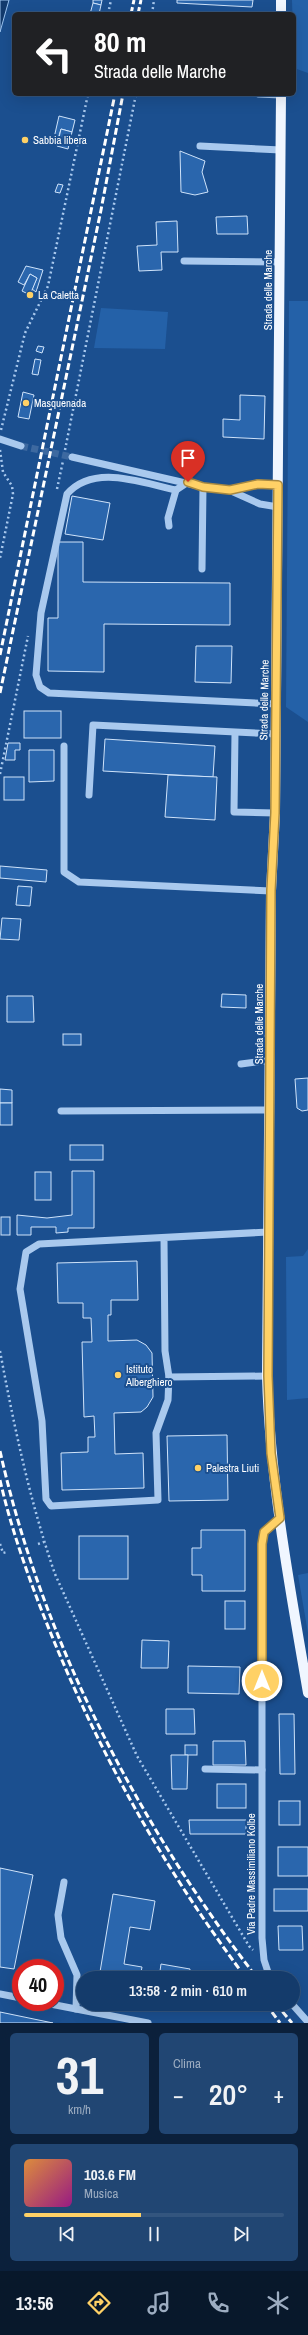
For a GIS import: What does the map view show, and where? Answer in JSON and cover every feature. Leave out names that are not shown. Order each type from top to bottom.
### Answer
[{"type":"main road","points":[[281,0],[281,12]]},
{"type":"main road","name":"Strada delle Marche","points":[[281,96],[276,734],[275,813],[271,890],[268,1376],[271,1453],[308,1693]]},
{"type":"street","points":[[200,146],[281,150]]},
{"type":"street","points":[[184,261],[280,262]]},
{"type":"street","points":[[0,439],[21,446]]},
{"type":"street","points":[[168,526],[168,518],[176,490],[188,482],[192,455]]},
{"type":"street","points":[[72,457],[188,482],[203,487],[230,490],[258,484],[278,485]]},
{"type":"street","points":[[176,490],[110,476],[88,480],[73,487],[67,494],[41,613],[36,675],[40,687],[49,693],[276,704]]},
{"type":"street","points":[[202,568],[203,487]]},
{"type":"street","points":[[230,490],[260,504],[278,507]]},
{"type":"street","points":[[89,794],[93,725],[276,734]]},
{"type":"street","points":[[235,733],[234,812],[275,813]]},
{"type":"street","points":[[64,746],[64,872],[79,882],[271,890]]},
{"type":"street","points":[[241,1064],[271,1060]]},
{"type":"street","points":[[61,1111],[269,1110]]},
{"type":"street","points":[[164,1239],[165,1351],[169,1377],[168,1400],[156,1433],[158,1500],[51,1506],[46,1499],[42,1421],[20,1289],[26,1252],[39,1244],[164,1239],[268,1232]]},
{"type":"street","points":[[169,1377],[268,1376]]},
{"type":"street","name":"Via Padre Massimiliano Kolbe","points":[[268,1971],[264,1960],[262,1544],[264,1532],[280,1518]]},
{"type":"street","points":[[205,1769],[262,1770]]},
{"type":"street","points":[[64,1882],[59,1923],[61,1938],[76,1974]]},
{"type":"street","points":[[0,1994],[12,1996]]},
{"type":"street","points":[[64,2007],[76,2009]]},
{"type":"street","points":[[86,2011],[148,2023]]},
{"type":"street","points":[[298,2011],[308,2022]]},
{"type":"path","points":[[108,12],[111,0]]},
{"type":"path","points":[[152,12],[154,0]]},
{"type":"path","points":[[0,435],[25,333],[48,286],[88,96]]},
{"type":"path","points":[[66,446],[136,96]]},
{"type":"path","points":[[0,450],[1,465],[12,486],[13,494],[0,558]]},
{"type":"path","points":[[0,1351],[26,1470],[44,1542],[58,1581],[138,1756],[249,1946],[264,1960]]},
{"type":"path","points":[[38,1544],[44,1542]]},
{"type":"path","points":[[0,1544],[3,1553],[7,1552]]},
{"type":"shaded area","points":[[0,0],[9,0],[0,32]]},
{"type":"shaded area","points":[[292,0],[308,0],[308,73],[296,69],[296,12],[292,12]]},
{"type":"shaded area","points":[[289,301],[308,301],[308,722],[286,707]]},
{"type":"shaded area","points":[[101,308],[168,312],[165,349],[94,348]]},
{"type":"shaded area","points":[[308,1249],[308,1398],[287,1400],[286,1257],[303,1256]]},
{"type":"shaded area","points":[[308,1573],[308,1633],[298,1575]]},
{"type":"building","points":[[93,0],[102,0],[101,5],[93,3]]},
{"type":"building","points":[[177,0],[253,0],[252,7],[177,3]]},
{"type":"building","points":[[93,3],[101,5],[99,12],[91,12]]},
{"type":"building","points":[[59,116],[75,120],[72,132],[61,129],[58,139],[54,138]]},
{"type":"building","points":[[61,129],[72,132],[68,149],[57,146]]},
{"type":"building","points":[[180,151],[205,161],[202,172],[208,192],[195,195],[181,192]]},
{"type":"building","points":[[58,184],[63,185],[60,193],[55,192]]},
{"type":"building","points":[[247,216],[248,234],[217,234],[216,217]]},
{"type":"building","points":[[177,221],[178,252],[161,252],[162,270],[139,271],[137,246],[157,245],[156,222]]},
{"type":"building","points":[[26,266],[43,270],[36,292],[32,289],[37,278],[30,274],[24,285],[18,282]]},
{"type":"building","points":[[30,274],[37,278],[30,295],[22,291]]},
{"type":"building","points":[[38,346],[44,347],[42,353],[36,351]]},
{"type":"building","points":[[35,359],[41,360],[38,375],[32,374]]},
{"type":"building","points":[[23,392],[34,395],[29,419],[18,417]]},
{"type":"building","points":[[240,395],[265,396],[264,439],[223,437],[223,419],[240,420]]},
{"type":"building","points":[[72,496],[110,503],[103,540],[65,534]]},
{"type":"building","points":[[58,542],[83,542],[83,582],[230,583],[230,625],[104,624],[104,672],[48,671],[48,618],[58,618]]},
{"type":"building","points":[[196,646],[232,646],[231,683],[195,682]]},
{"type":"building","points":[[24,711],[61,711],[61,738],[24,738]]},
{"type":"building","points":[[105,739],[215,746],[213,777],[103,771]]},
{"type":"building","points":[[8,743],[20,743],[20,750],[15,750],[15,760],[5,760]]},
{"type":"building","points":[[29,750],[54,750],[54,781],[29,782]]},
{"type":"building","points":[[168,775],[217,777],[215,820],[165,817]]},
{"type":"building","points":[[4,777],[24,777],[24,800],[4,800]]},
{"type":"building","points":[[0,866],[47,870],[46,882],[0,878]]},
{"type":"building","points":[[18,886],[32,887],[30,906],[16,905]]},
{"type":"building","points":[[2,918],[21,919],[19,940],[0,939]]},
{"type":"building","points":[[222,994],[246,995],[246,1008],[221,1007]]},
{"type":"building","points":[[7,996],[33,996],[34,1022],[7,1022]]},
{"type":"building","points":[[63,1034],[81,1034],[81,1045],[63,1045]]},
{"type":"building","points":[[308,1078],[308,1110],[302,1111],[297,1108],[295,1079]]},
{"type":"building","points":[[0,1089],[12,1090],[12,1103],[0,1103]]},
{"type":"building","points":[[0,1103],[12,1103],[12,1125],[0,1125]]},
{"type":"building","points":[[70,1145],[103,1145],[103,1160],[70,1160]]},
{"type":"building","points":[[72,1171],[94,1171],[94,1228],[68,1228],[68,1232],[56,1233],[56,1227],[31,1227],[31,1235],[17,1235],[17,1215],[47,1218],[72,1215]]},
{"type":"building","points":[[35,1172],[51,1172],[51,1200],[35,1200]]},
{"type":"building","points":[[1,1217],[10,1217],[10,1235],[1,1235]]},
{"type":"building","name":"Istituto Alberghiero","points":[[137,1261],[138,1300],[111,1300],[111,1315],[108,1315],[108,1341],[137,1340],[146,1345],[152,1353],[153,1397],[147,1407],[141,1412],[114,1413],[115,1454],[143,1453],[144,1488],[62,1490],[61,1453],[88,1452],[88,1437],[95,1437],[94,1416],[84,1417],[82,1342],[92,1342],[91,1318],[83,1318],[83,1303],[58,1303],[57,1263]]},
{"type":"building","name":"Palestra Liuti","points":[[227,1435],[228,1500],[169,1501],[167,1436]]},
{"type":"building","points":[[201,1530],[245,1530],[245,1591],[202,1591],[202,1575],[192,1575],[192,1548],[201,1548]]},
{"type":"building","points":[[79,1536],[128,1536],[128,1579],[79,1579]]},
{"type":"building","points":[[225,1601],[245,1601],[245,1629],[225,1629]]},
{"type":"building","points":[[142,1640],[169,1641],[168,1668],[141,1668]]},
{"type":"building","points":[[188,1666],[240,1667],[239,1694],[188,1693]]},
{"type":"building","points":[[166,1709],[194,1709],[195,1734],[166,1734]]},
{"type":"building","points":[[279,1714],[294,1714],[295,1774],[280,1774]]},
{"type":"building","points":[[213,1741],[245,1741],[246,1765],[213,1765]]},
{"type":"building","points":[[185,1745],[197,1745],[197,1755],[185,1755]]},
{"type":"building","points":[[171,1755],[188,1755],[187,1789],[172,1789]]},
{"type":"building","points":[[217,1784],[246,1784],[246,1808],[217,1808]]},
{"type":"building","points":[[279,1801],[300,1801],[300,1825],[279,1825]]},
{"type":"building","points":[[189,1820],[246,1820],[246,1834],[190,1834]]},
{"type":"building","points":[[278,1847],[308,1847],[308,1876],[278,1876]]},
{"type":"building","points":[[0,1868],[33,1875],[16,1959],[12,1959],[12,1969],[0,1967]]},
{"type":"building","points":[[274,1889],[308,1889],[308,1911],[274,1911]]},
{"type":"building","points":[[113,1894],[155,1901],[150,1930],[130,1927],[124,1964],[142,1967],[141,1971],[100,1971]]},
{"type":"building","points":[[278,1926],[302,1926],[303,1950],[279,1950]]},
{"type":"building","points":[[161,1964],[190,1969],[190,1971],[160,1971]]},
{"type":"building","points":[[0,2012],[53,2023],[0,2023]]},
{"type":"tunnel","points":[[21,446],[72,457]]},
{"type":"railway","points":[[131,12],[134,0]]},
{"type":"railway","points":[[138,12],[141,0]]},
{"type":"railway","points":[[0,655],[115,96]]},
{"type":"railway","points":[[0,693],[101,210],[123,96]]},
{"type":"railway","points":[[0,1451],[19,1522],[42,1593],[69,1661],[100,1728],[135,1794],[173,1857],[214,1919],[252,1971]]},
{"type":"railway","points":[[0,1480],[11,1523],[32,1585],[56,1646],[96,1734],[140,1818],[165,1859],[217,1939],[241,1971]]},
{"type":"railway","points":[[271,2011],[280,2023]]},
{"type":"railway","points":[[282,2011],[292,2023]]},
{"type":"place","name":"Sabbia libera","points":[[25,140]]},
{"type":"place","name":"La Caletta","points":[[30,295]]},
{"type":"place","name":"Masquenada","points":[[26,403]]},
{"type":"place","name":"Istituto Alberghiero","points":[[118,1375]]},
{"type":"place","name":"Palestra Liuti","points":[[198,1468]]},
{"type":"route","points":[[188,482],[203,487],[230,490],[245,485],[278,485],[275,813],[271,890],[268,1376],[271,1453],[280,1518],[269,1526],[264,1532],[262,1544],[262,1681]]}]
